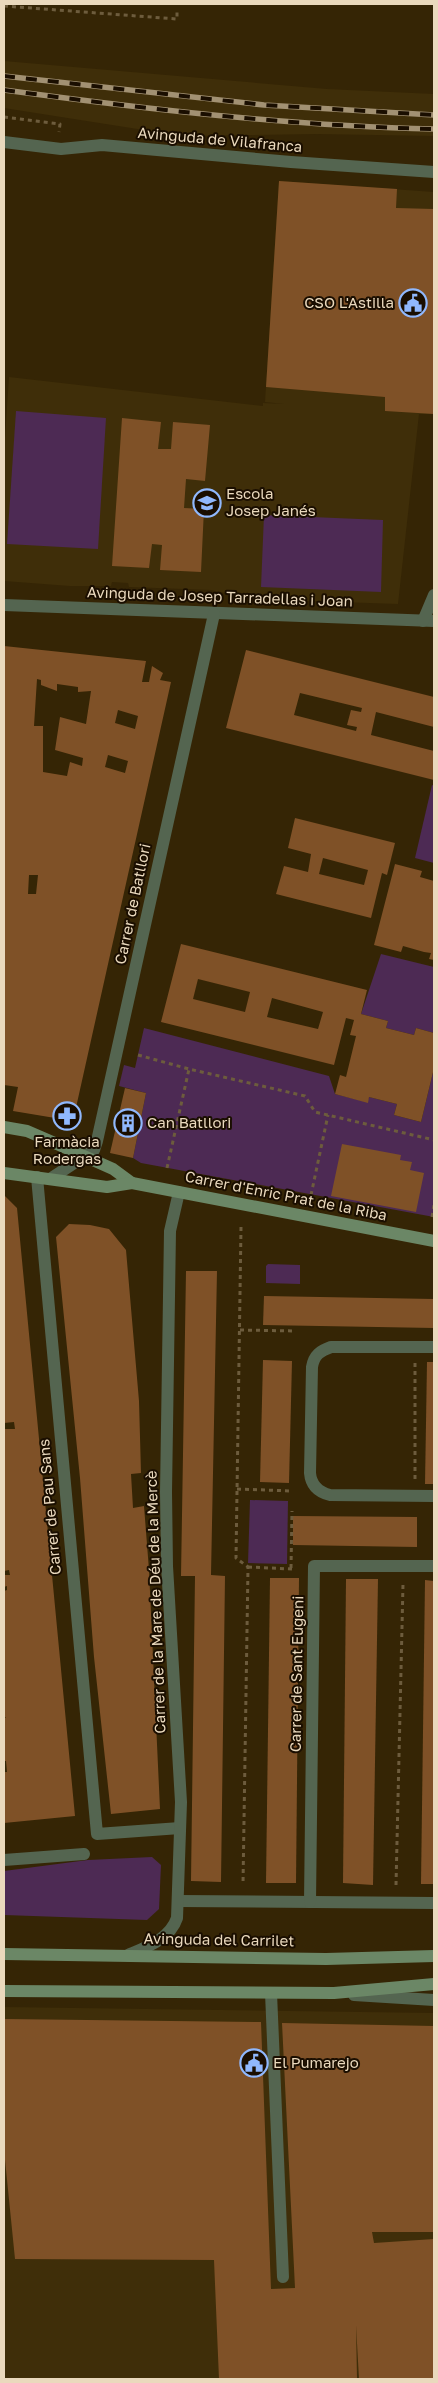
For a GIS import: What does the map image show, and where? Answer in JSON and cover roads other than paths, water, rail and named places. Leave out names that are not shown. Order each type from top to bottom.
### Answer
[{"type":"main road","name":"Carrer d'Enric Prat de la Riba","points":[[4,1126],[27,1131],[113,1169],[132,1183]]},
{"type":"main road","name":"Carrer d'Enric Prat de la Riba","points":[[4,1173],[107,1187],[132,1183],[434,1241]]},
{"type":"main road","name":"Avinguda del Carrilet","points":[[4,1954],[326,1958],[434,1956]]},
{"type":"main road","points":[[4,1991],[334,1993],[434,1984]]},
{"type":"street","name":"Avinguda de Vilafranca","points":[[4,142],[61,149],[102,146],[434,172]]},
{"type":"street","points":[[428,621],[434,596]]},
{"type":"street","name":"Avinguda de Josep Tarradellas i Joan","points":[[4,605],[428,621]]},
{"type":"street","name":"Carrer de Batllori","points":[[44,1178],[94,1150],[97,1141],[214,614]]},
{"type":"street","name":"Carrer de Pau Sans","points":[[44,1178],[98,1834],[180,1828]]},
{"type":"street","name":"Carrer de la Mare de Déu de la Mercè","points":[[128,1955],[150,1946],[174,1926],[177,1918],[181,1802],[167,1566],[166,1492],[170,1231],[179,1192]]},
{"type":"street","points":[[434,1347],[331,1348],[323,1350],[315,1356],[312,1367],[310,1473],[312,1484],[322,1493],[330,1495],[434,1496]]},
{"type":"street","name":"Carrer de Sant Eugeni","points":[[310,1902],[314,1566],[434,1566]]},
{"type":"street","points":[[4,1860],[84,1854]]},
{"type":"street","points":[[178,1901],[434,1903]]},
{"type":"street","points":[[271,1993],[283,2277]]},
{"type":"street","points":[[334,1993],[434,2000]]},
{"type":"railway","points":[[4,76],[264,105],[434,115]]},
{"type":"railway","points":[[4,90],[218,116],[434,129]]},
{"type":"place","name":"CSO L'Astilla","points":[[413,303]]},
{"type":"place","name":"Escola Josep Janés","points":[[207,503]]},
{"type":"place","name":"Farmàcia Rodergas","points":[[67,1116]]},
{"type":"place","name":"Can Batllori","points":[[128,1123]]},
{"type":"place","name":"El Pumarejo","points":[[254,2063]]}]
